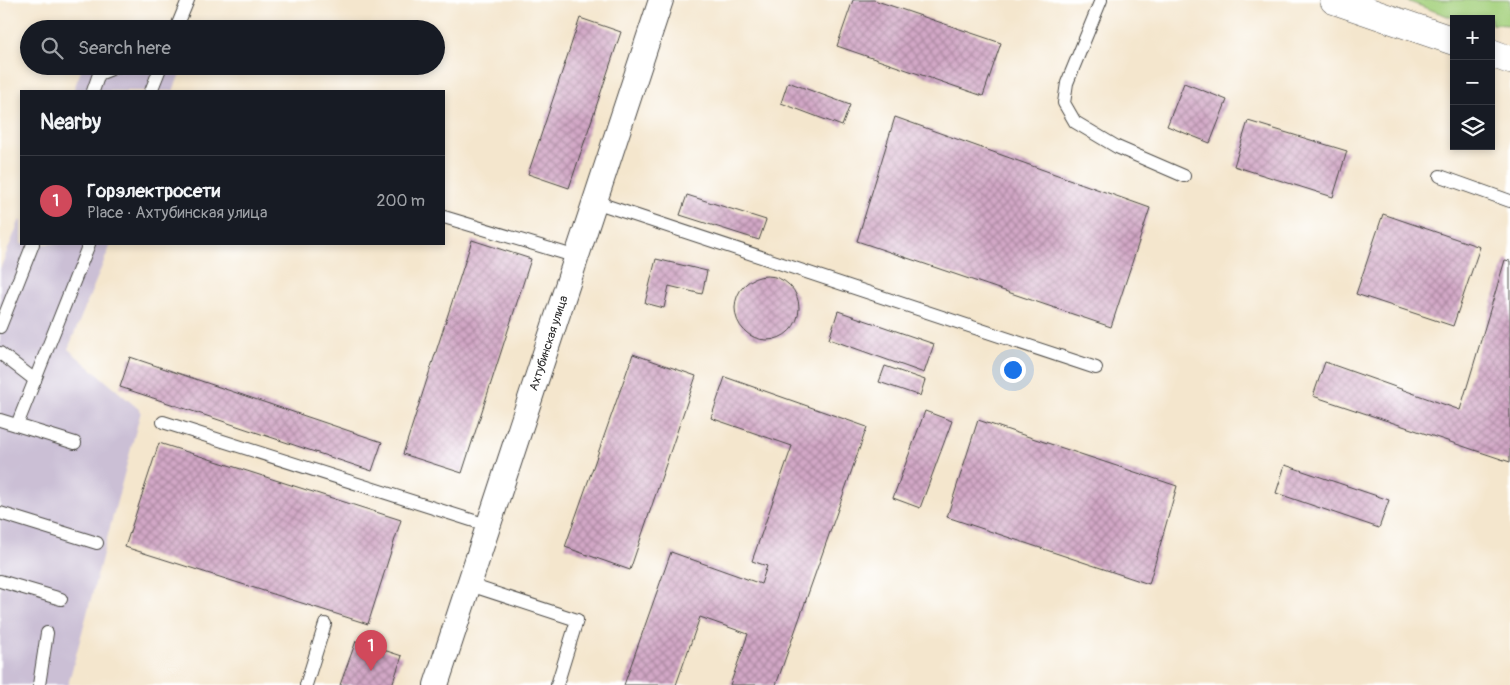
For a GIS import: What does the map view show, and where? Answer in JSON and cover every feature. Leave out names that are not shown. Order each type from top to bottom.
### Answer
[{"type":"street","name":"Ахтубинская улица","points":[[436,685],[490,526],[661,0]]},
{"type":"street","points":[[1334,0],[1450,40]]},
{"type":"street","points":[[1495,54],[1510,60]]},
{"type":"lane","points":[[180,20],[188,0]]},
{"type":"lane","points":[[1101,0],[1067,83],[1064,103],[1075,122],[1117,148],[1184,176]]},
{"type":"lane","points":[[93,90],[99,75]]},
{"type":"lane","points":[[151,90],[157,75]]},
{"type":"lane","points":[[1440,176],[1510,201]]},
{"type":"lane","points":[[595,202],[1096,368]]},
{"type":"lane","points":[[445,217],[577,257]]},
{"type":"lane","points":[[0,327],[33,245]]},
{"type":"lane","points":[[17,425],[90,245]]},
{"type":"lane","points":[[0,353],[35,380]]},
{"type":"lane","points":[[0,420],[75,443]]},
{"type":"lane","points":[[163,422],[490,526]]},
{"type":"lane","points":[[0,513],[97,542]]},
{"type":"lane","points":[[0,581],[61,599]]},
{"type":"lane","points":[[470,585],[577,620],[557,685]]},
{"type":"lane","points":[[306,685],[325,624]]},
{"type":"lane","points":[[39,685],[47,633]]},
{"type":"shaded area","points":[[79,75],[179,75],[173,90],[73,90]]},
{"type":"shaded area","points":[[20,219],[20,245],[111,245],[68,349],[141,411],[68,685],[0,685],[0,269]]},
{"type":"green space","points":[[1404,0],[1510,0],[1510,25],[1495,24],[1495,15],[1450,15],[1450,17]]},
{"type":"building","points":[[853,0],[874,0],[1001,43],[983,96],[837,46]]},
{"type":"building","points":[[580,18],[621,32],[569,188],[528,174]]},
{"type":"building","points":[[788,82],[850,105],[842,126],[781,103]]},
{"type":"building","points":[[1184,83],[1227,100],[1210,143],[1167,126]]},
{"type":"building","points":[[895,117],[1150,208],[1111,327],[857,241]]},
{"type":"building","points":[[1248,121],[1347,151],[1333,197],[1234,166]]},
{"type":"building","points":[[687,195],[766,220],[759,240],[680,215]]},
{"type":"building","points":[[1383,214],[1480,247],[1453,326],[1356,294]]},
{"type":"building","points":[[472,240],[531,259],[462,473],[403,454]]},
{"type":"building","points":[[656,259],[707,271],[702,294],[669,286],[664,308],[645,303]]},
{"type":"building","points":[[1505,260],[1510,261],[1510,462],[1313,396],[1325,362],[1460,410]]},
{"type":"building","points":[[767,276],[785,281],[790,285],[794,290],[799,308],[794,326],[790,331],[785,335],[767,340],[749,335],[744,331],[740,326],[735,308],[740,290],[744,285],[749,281]]},
{"type":"building","points":[[838,311],[934,344],[924,373],[829,339]]},
{"type":"building","points":[[633,354],[696,376],[630,570],[565,547]]},
{"type":"building","points":[[130,357],[382,442],[372,471],[120,387]]},
{"type":"building","points":[[885,366],[925,380],[920,396],[879,382]]},
{"type":"building","points":[[725,377],[867,427],[776,685],[730,685],[748,634],[700,617],[676,685],[624,685],[671,552],[761,584],[767,566],[752,561],[792,446],[711,418]]},
{"type":"building","points":[[925,411],[952,421],[920,508],[893,498]]},
{"type":"building","points":[[978,420],[1177,486],[1149,584],[947,517]]},
{"type":"building","points":[[159,443],[401,520],[368,624],[125,547]]},
{"type":"building","points":[[1285,465],[1389,500],[1379,528],[1276,493]]},
{"type":"building","points":[[356,641],[402,656],[392,685],[340,685]]},
{"type":"place","name":"Горэлектросети","points":[[371,671]]}]
